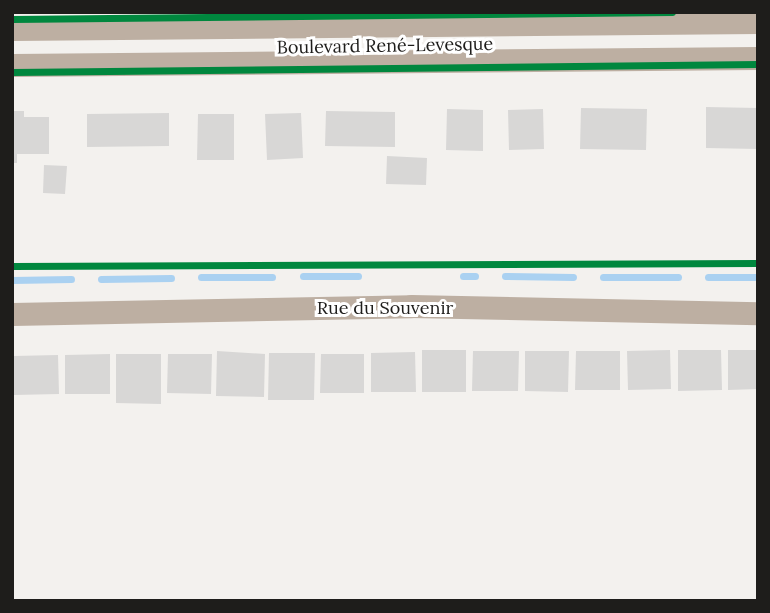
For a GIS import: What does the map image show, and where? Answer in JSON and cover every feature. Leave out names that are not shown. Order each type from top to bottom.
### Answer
[{"type":"street","name":"Boulevard René-Levesque","points":[[12,29],[758,22]]},
{"type":"street","name":"Boulevard René-Levesque","points":[[12,65],[758,58]]},
{"type":"street","name":"Rue du Souvenir","points":[[12,314],[411,306],[758,313]]},
{"type":"building","points":[[706,107],[758,108],[758,149],[706,148]]},
{"type":"building","points":[[581,108],[647,109],[646,150],[580,149]]},
{"type":"building","points":[[447,109],[483,110],[483,151],[446,150]]},
{"type":"building","points":[[543,109],[544,149],[509,150],[508,110]]},
{"type":"building","points":[[12,111],[24,111],[24,117],[49,117],[49,154],[17,154],[17,163],[12,163]]},
{"type":"building","points":[[326,111],[395,112],[395,147],[325,146]]},
{"type":"building","points":[[169,113],[169,146],[87,147],[87,114]]},
{"type":"building","points":[[301,113],[303,158],[267,160],[265,114]]},
{"type":"building","points":[[198,114],[234,114],[234,160],[197,160]]},
{"type":"building","points":[[387,156],[427,158],[426,185],[386,184]]},
{"type":"building","points":[[44,165],[67,166],[65,194],[43,193]]},
{"type":"building","points":[[422,350],[466,350],[466,392],[422,392]]},
{"type":"building","points":[[670,350],[671,389],[628,390],[627,351]]},
{"type":"building","points":[[678,350],[721,350],[722,390],[678,391]]},
{"type":"building","points":[[728,350],[758,350],[758,389],[728,390]]},
{"type":"building","points":[[217,351],[265,354],[264,397],[216,396]]},
{"type":"building","points":[[473,351],[519,351],[518,391],[472,391]]},
{"type":"building","points":[[525,351],[569,351],[568,392],[525,391]]},
{"type":"building","points":[[576,351],[620,351],[620,390],[575,390]]},
{"type":"building","points":[[415,352],[416,392],[371,392],[371,353]]},
{"type":"building","points":[[269,353],[315,353],[314,400],[268,400]]},
{"type":"building","points":[[110,354],[110,394],[65,394],[65,355]]},
{"type":"building","points":[[116,354],[161,354],[161,404],[116,403]]},
{"type":"building","points":[[168,354],[212,354],[211,394],[167,393]]},
{"type":"building","points":[[321,354],[364,354],[364,393],[320,393]]},
{"type":"building","points":[[58,355],[59,394],[14,395],[14,356]]},
{"type":"waterway","points":[[303,276],[358,276]]},
{"type":"waterway","points":[[463,276],[475,276]]},
{"type":"waterway","points":[[505,276],[573,277]]},
{"type":"waterway","points":[[201,277],[272,277]]},
{"type":"waterway","points":[[603,277],[678,277]]},
{"type":"waterway","points":[[708,277],[758,277]]},
{"type":"waterway","points":[[101,279],[171,278]]},
{"type":"waterway","points":[[12,280],[71,279]]},
{"type":"cycle path","points":[[12,19],[672,12]]},
{"type":"cycle path","points":[[12,72],[758,64]]},
{"type":"cycle path","points":[[12,266],[758,263]]}]
